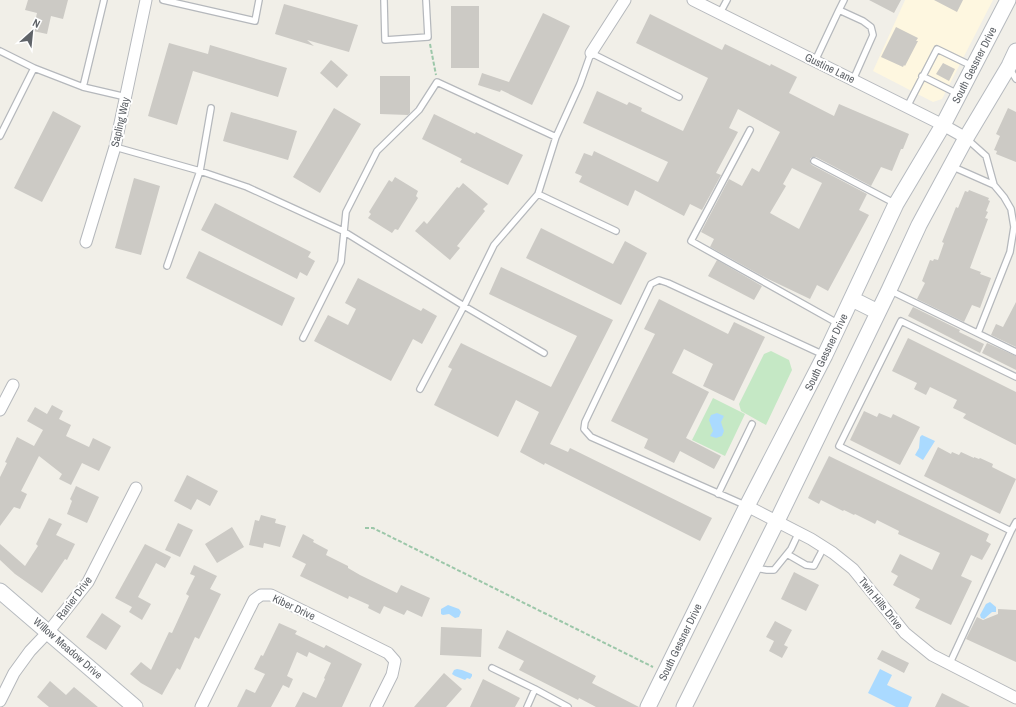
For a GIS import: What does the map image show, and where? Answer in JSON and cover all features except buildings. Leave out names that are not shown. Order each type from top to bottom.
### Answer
[{"type":"main road","name":"South Gessner Drive","points":[[648,707],[747,506],[840,324],[896,204],[943,125],[973,66],[1010,2]]},
{"type":"main road","points":[[684,707],[777,521],[919,225],[966,138],[1012,73],[1016,51]]},
{"type":"main road","points":[[852,299],[878,312]]},
{"type":"main road","name":"Willow Meadow Drive","points":[[0,590],[135,707]]},
{"type":"street","name":"Sapling Way","points":[[86,242],[114,148],[146,0]]},
{"type":"street","points":[[591,53],[625,0]]},
{"type":"street","name":"Gustine Lane","points":[[693,0],[943,125],[966,138]]},
{"type":"street","points":[[0,410],[12,385]]},
{"type":"street","name":"Ranier Drive","points":[[0,701],[14,673],[30,651],[49,631],[88,582],[136,488]]},
{"type":"street","name":"Twin Hills Drive","points":[[747,506],[799,532],[824,547],[853,569],[905,633],[932,655],[1016,698]]},
{"type":"street","name":"Kiber Drive","points":[[201,707],[254,600],[262,595],[271,595],[388,653],[394,661],[392,675],[376,707]]},
{"type":"lane","points":[[83,87],[104,0]]},
{"type":"lane","points":[[163,0],[255,21],[260,0]]},
{"type":"lane","points":[[384,0],[385,40],[428,37],[426,0]]},
{"type":"lane","points":[[720,13],[726,0]]},
{"type":"lane","points":[[815,61],[844,0]]},
{"type":"lane","points":[[839,10],[863,21],[871,27],[873,35],[853,80]]},
{"type":"lane","points":[[907,107],[922,76],[938,49],[973,66]]},
{"type":"lane","points":[[0,51],[34,68],[83,87],[126,97]]},
{"type":"lane","points":[[420,390],[494,245],[538,194],[556,137],[580,84],[591,53],[679,97]]},
{"type":"lane","points":[[0,136],[34,68]]},
{"type":"lane","points":[[922,76],[959,95]]},
{"type":"lane","points":[[303,338],[341,262],[346,212],[377,151],[419,110],[437,82],[556,137]]},
{"type":"lane","points":[[167,266],[200,171],[211,108]]},
{"type":"lane","points":[[750,130],[691,242],[840,324]]},
{"type":"lane","points":[[966,138],[986,156],[994,185],[1004,197],[1011,209],[1014,227],[1010,252],[978,333]]},
{"type":"lane","points":[[114,148],[200,171],[247,187],[344,231],[464,306],[544,353]]},
{"type":"lane","points":[[814,161],[896,204]]},
{"type":"lane","points":[[951,166],[994,185]]},
{"type":"lane","points":[[538,194],[616,231]]},
{"type":"lane","points":[[747,506],[591,437],[584,429],[585,422],[651,284],[659,280],[668,283],[824,355]]},
{"type":"lane","points":[[889,290],[1016,352]]},
{"type":"lane","points":[[1011,531],[839,446],[901,321],[1016,377]]},
{"type":"lane","points":[[718,494],[752,424]]},
{"type":"lane","points":[[949,665],[1016,522]]},
{"type":"lane","points":[[754,568],[774,570],[788,554],[799,532]]},
{"type":"lane","points":[[788,554],[806,565],[814,566],[824,547]]},
{"type":"lane","points":[[492,668],[568,707]]},
{"type":"lane","points":[[527,707],[535,689]]},
{"type":"path","points":[[428,37],[437,82]]},
{"type":"path","points":[[365,528],[373,528],[665,673]]},
{"type":"shaded area","points":[[905,0],[993,0],[942,99],[933,102],[873,71]]},
{"type":"green space","points":[[771,351],[789,360],[792,370],[766,425],[741,411],[739,404],[764,354]]},
{"type":"green space","points":[[713,398],[745,414],[725,456],[692,440]]},
{"type":"water","points":[[717,413],[724,416],[721,422],[724,431],[722,436],[716,438],[710,436],[713,431],[709,420],[711,415]]},
{"type":"water","points":[[922,435],[935,441],[923,460],[915,455],[919,448],[920,437]]},
{"type":"water","points":[[990,602],[996,607],[996,612],[992,612],[984,619],[981,618],[980,615],[986,604]]},
{"type":"water","points":[[448,605],[459,609],[461,612],[459,617],[455,618],[449,614],[441,614],[441,609]]},
{"type":"water","points":[[457,669],[472,674],[472,676],[470,679],[467,678],[465,680],[455,676],[452,674],[454,670]]},
{"type":"water","points":[[880,669],[892,675],[887,685],[912,697],[908,707],[896,707],[868,693]]}]
